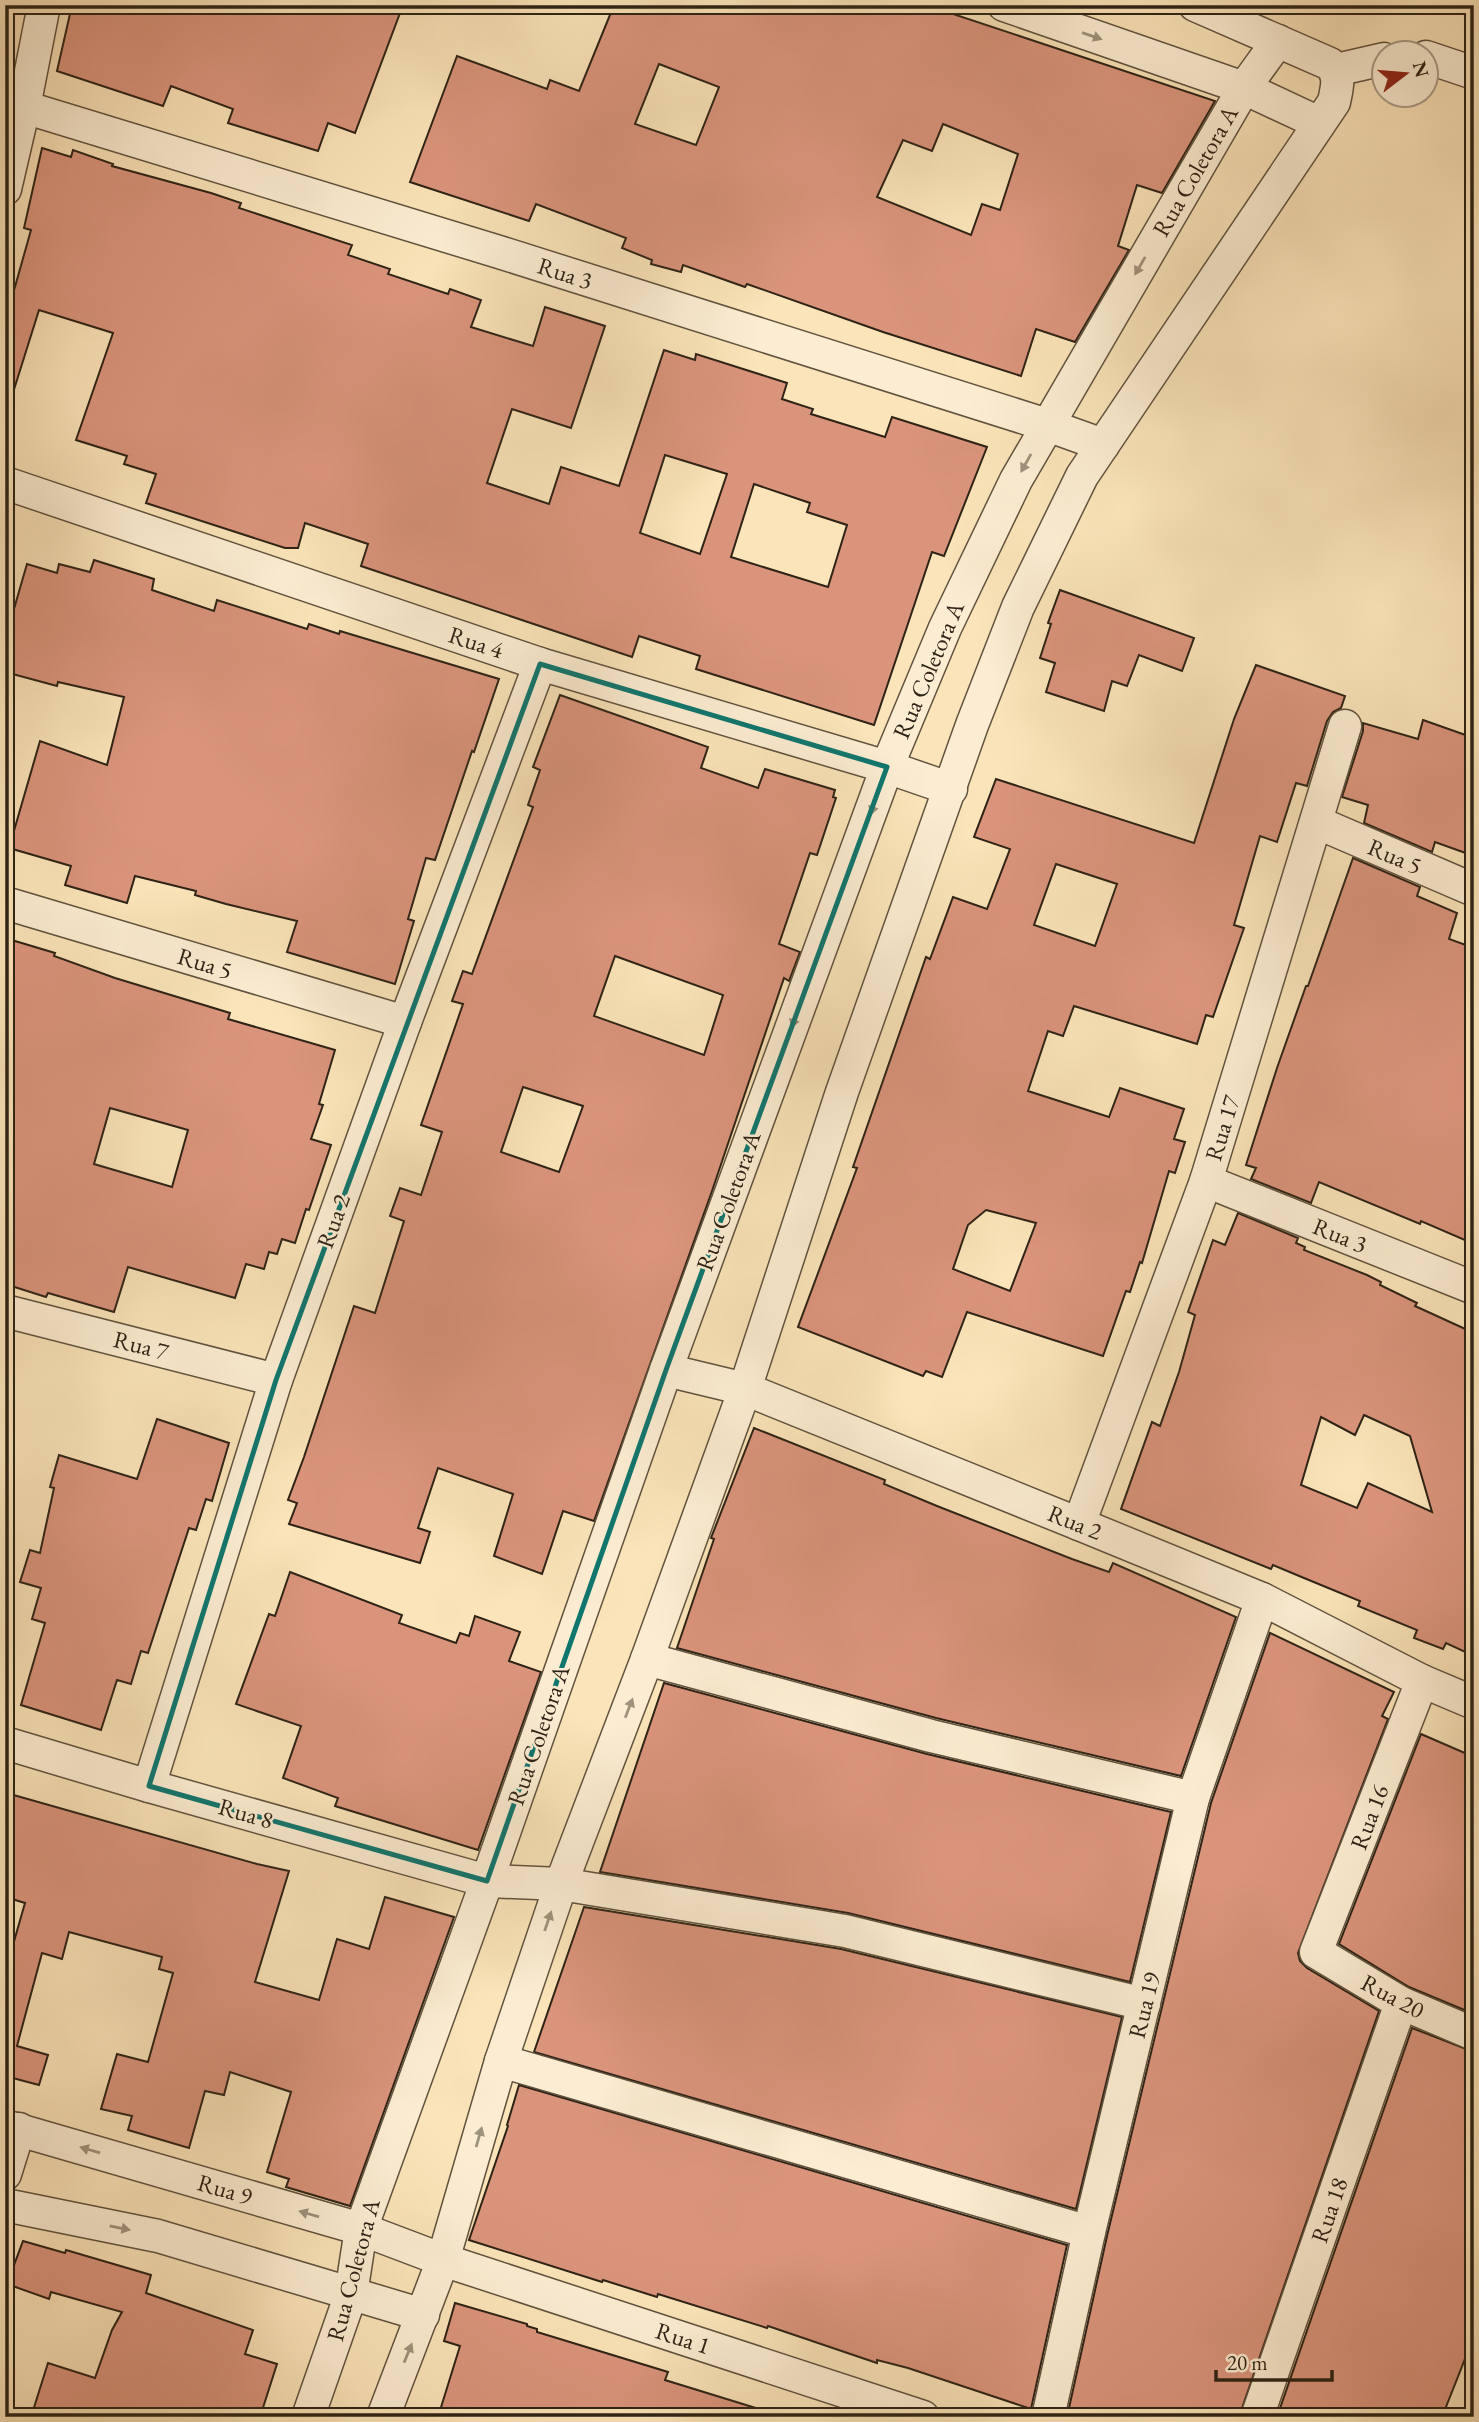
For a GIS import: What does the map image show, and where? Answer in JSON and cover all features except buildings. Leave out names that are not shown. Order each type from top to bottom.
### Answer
[{"type":"street","points":[[5,189],[44,5]]},
{"type":"street","points":[[1004,5],[1244,88],[1319,123]]},
{"type":"street","points":[[383,2417],[443,2260],[501,2061],[561,1884],[647,1659],[745,1389],[842,1091],[972,725],[1018,607],[1082,476],[1334,102],[1337,75],[1330,64],[1195,5]]},
{"type":"street","name":"Rua Coletora A","points":[[308,2417],[351,2294],[361,2229],[487,1881],[666,1370],[887,767],[944,628],[1016,480],[1244,88],[1278,41]]},
{"type":"street","points":[[1440,62],[1474,73]]},
{"type":"street","points":[[1337,75],[1370,64]]},
{"type":"street","name":"Rua 3","points":[[24,107],[499,252],[1103,444]]},
{"type":"street","name":"Rua 4","points":[[5,483],[540,664],[887,767],[951,789]]},
{"type":"street","name":"Rua 2","points":[[149,1786],[276,1380],[405,1022],[540,664]]},
{"type":"street","name":"Rua 17","points":[[1079,1524],[1206,1181],[1345,726]]},
{"type":"street","name":"Rua 5","points":[[1316,822],[1474,890]]},
{"type":"street","name":"Rua 5","points":[[5,903],[405,1022]]},
{"type":"street","name":"Rua 3","points":[[1206,1181],[1474,1288]]},
{"type":"street","name":"Rua 7","points":[[5,1311],[276,1380]]},
{"type":"street","name":"Rua 2","points":[[666,1370],[745,1389],[1079,1524],[1262,1600],[1422,1681],[1474,1703]]},
{"type":"street","name":"Rua 19","points":[[1048,2417],[1088,2232],[1193,1798],[1262,1600]]},
{"type":"street","points":[[647,1659],[931,1736],[1193,1798]]},
{"type":"street","name":"Rua 16","points":[[1316,1952],[1422,1681]]},
{"type":"street","name":"Rua 8","points":[[5,1743],[487,1881],[561,1884],[845,1931],[1144,2004]]},
{"type":"street","name":"Rua 20","points":[[1316,1952],[1401,2003],[1474,2034]]},
{"type":"street","name":"Rua 18","points":[[1257,2417],[1401,2003]]},
{"type":"street","points":[[501,2061],[1088,2232]]},
{"type":"street","points":[[5,2174],[12,2128]]},
{"type":"street","name":"Rua 9","points":[[12,2128],[361,2229],[443,2260]]},
{"type":"street","points":[[5,2205],[158,2236],[423,2315]]},
{"type":"street","name":"Rua 1","points":[[443,2260],[923,2417]]},
{"type":"highlighted area","points":[[540,664],[887,767],[666,1370],[487,1881],[149,1786],[276,1380]]}]
